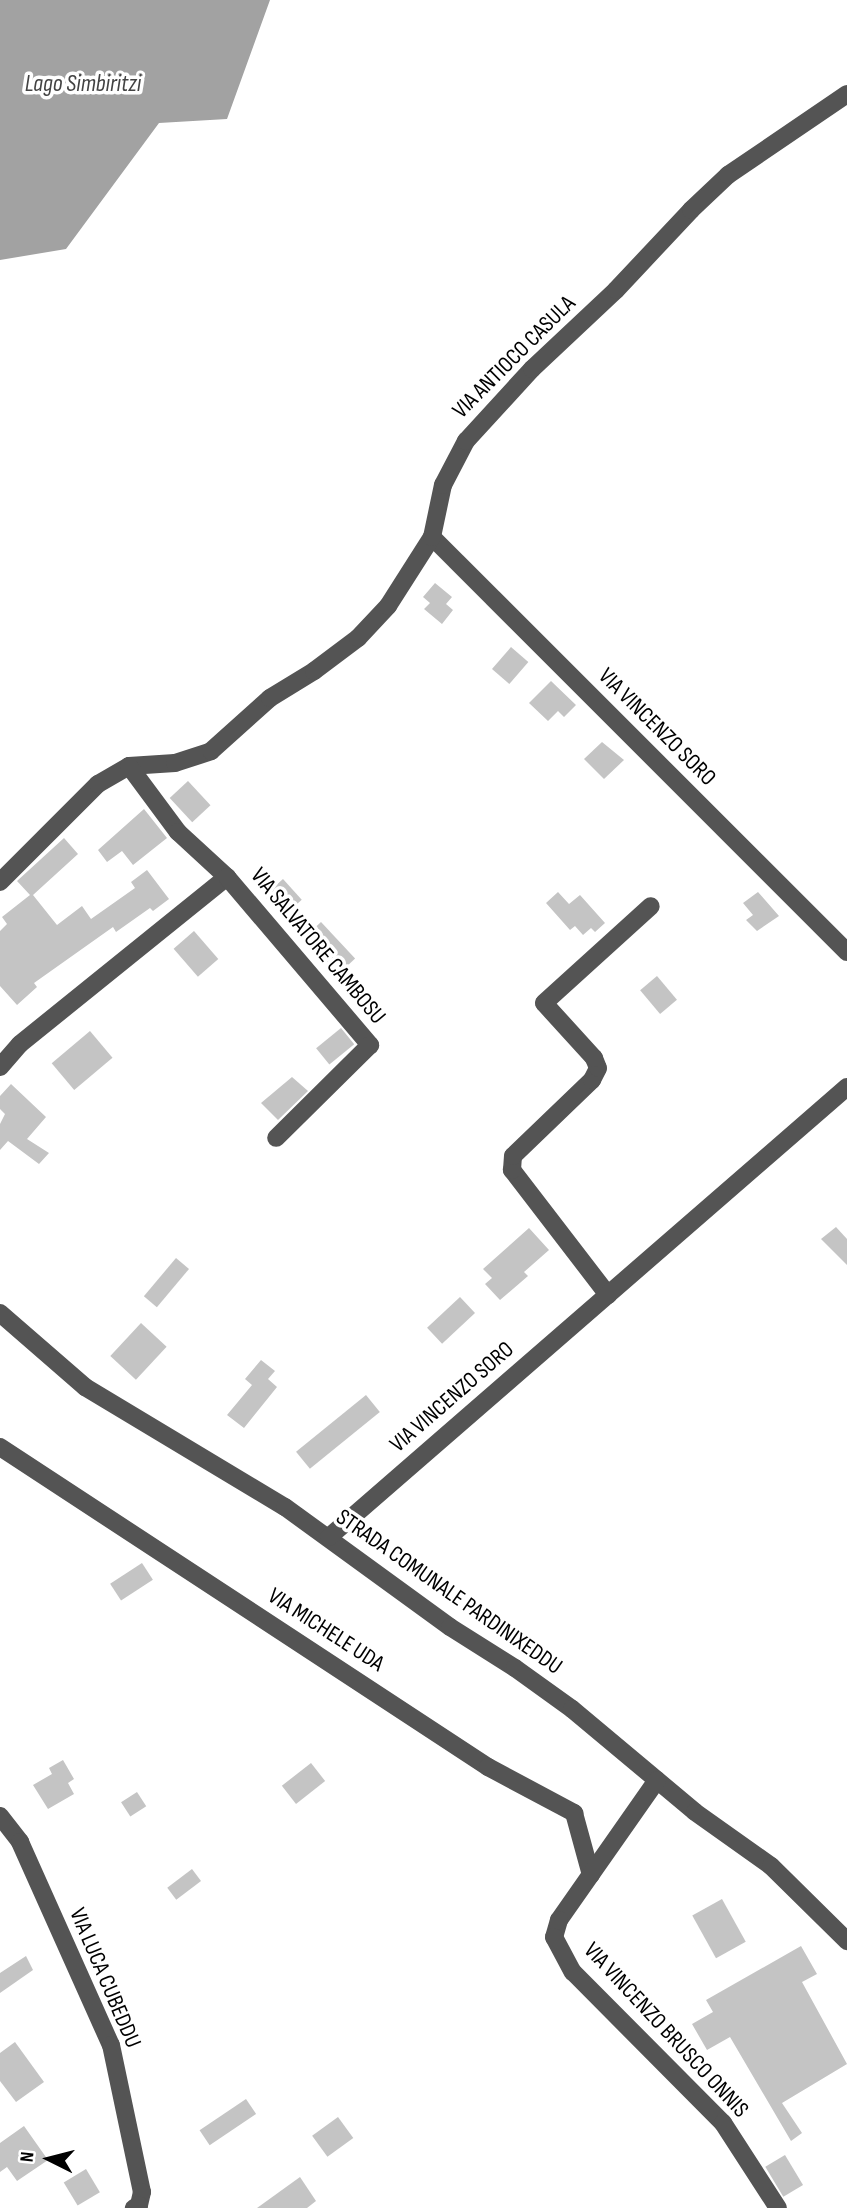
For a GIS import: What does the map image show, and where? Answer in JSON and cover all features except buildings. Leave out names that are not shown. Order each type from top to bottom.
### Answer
[{"type":"street","name":"VIA ANTIOCO CASULA","points":[[0,882],[98,784],[129,766],[176,764],[211,751],[270,698],[314,671],[358,638],[388,607],[432,537],[443,485],[466,441],[532,369],[616,290],[728,175],[847,94]]},
{"type":"street","name":"VIA VINCENZO SORO","points":[[432,537],[847,952]]},
{"type":"street","points":[[129,766],[178,832],[227,877]]},
{"type":"street","name":"VIA SALVATORE CAMBOSU","points":[[0,1067],[20,1044],[227,877],[370,1045],[276,1138]]},
{"type":"street","points":[[608,1295],[512,1170],[513,1156],[523,1143],[584,1088],[598,1068],[594,1058],[544,1003],[651,906]]},
{"type":"street","name":"VIA VINCENZO SORO","points":[[329,1537],[847,1087]]},
{"type":"street","name":"STRADA COMUNALE PARDINIXEDDU","points":[[0,1313],[85,1387],[285,1507],[450,1627],[515,1668],[572,1709],[657,1780],[771,1866],[847,1941]]},
{"type":"street","name":"VIA MICHELE UDA","points":[[0,1447],[488,1766],[574,1813],[591,1875]]},
{"type":"street","name":"VIA VINCENZO BRUSCO ONNIS","points":[[657,1780],[559,1920],[554,1937],[573,1972],[723,2123],[778,2208]]},
{"type":"street","name":"VIA LUCA CUBEDDU","points":[[0,1816],[20,1842],[111,2045],[142,2192],[139,2205],[134,2208]]},
{"type":"water","name":"Lago Simbiritzi","points":[[0,0],[270,0],[227,119],[159,123],[66,249],[0,260]]}]
